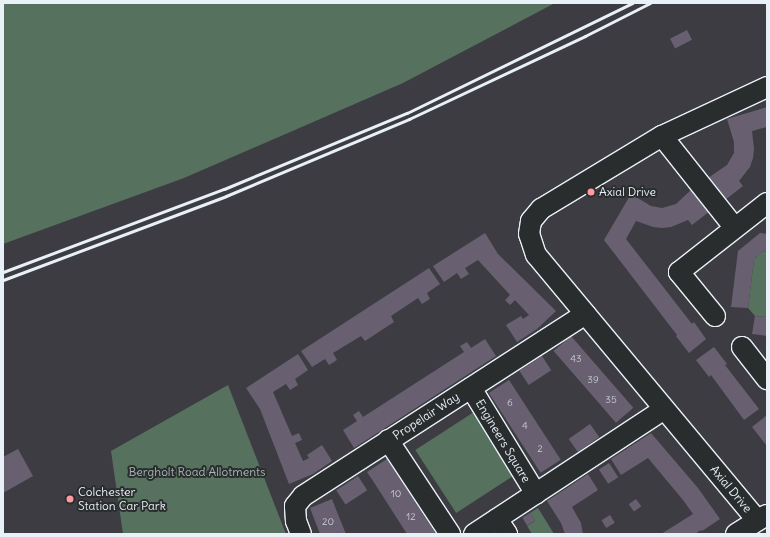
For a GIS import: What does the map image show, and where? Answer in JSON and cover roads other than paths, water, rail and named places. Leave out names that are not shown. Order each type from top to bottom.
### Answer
[{"type":"street","name":"Axial Drive","points":[[762,518],[664,409],[536,255],[529,234],[531,221],[542,209],[662,136],[767,87]]},
{"type":"street","points":[[662,136],[735,228]]},
{"type":"street","points":[[714,316],[679,272],[767,203]]},
{"type":"street","name":"Propelair Way","points":[[301,534],[296,521],[295,506],[303,496],[585,314]]},
{"type":"street","points":[[742,347],[767,379]]},
{"type":"street","name":"Engineers Square","points":[[471,388],[536,494]]},
{"type":"street","points":[[474,534],[502,526],[536,494],[664,409]]},
{"type":"street","points":[[388,440],[450,534]]},
{"type":"street","points":[[736,534],[762,518]]},
{"type":"railway","points":[[3,272],[224,189],[407,113],[633,3]]},
{"type":"railway","points":[[3,280],[226,196],[409,119],[585,36],[650,3]]},
{"type":"place","name":"Axial Drive","points":[[591,192]]},
{"type":"place","name":"Colchester Station Car Park","points":[[70,499]]},
{"type":"park label","name":"Bergholt Road Allotments","points":[[197,472]]}]
